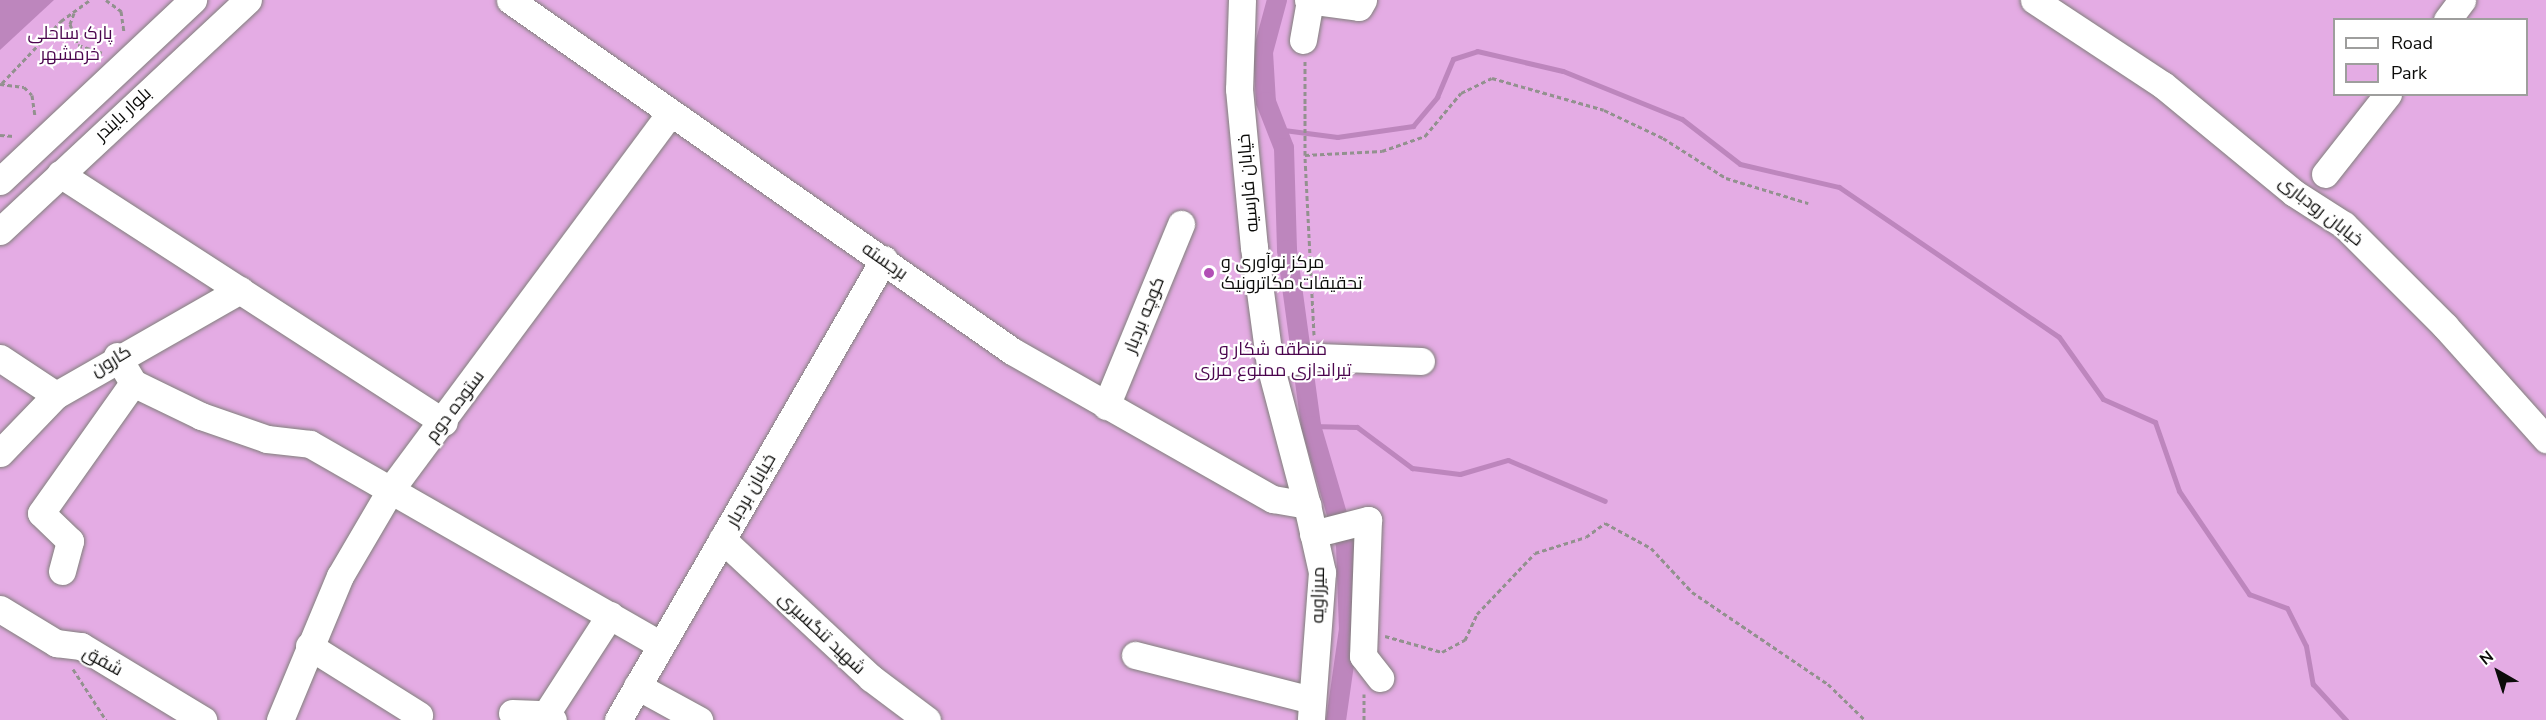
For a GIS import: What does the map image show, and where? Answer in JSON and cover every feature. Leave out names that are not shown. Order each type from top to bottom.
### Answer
[{"type":"street","name":"بلوار بایندر","points":[[0,181],[193,0]]},
{"type":"street","name":"بلوار بایندر","points":[[0,231],[248,0]]},
{"type":"street","name":"برجسته","points":[[510,0],[668,116],[884,260],[1012,351],[1273,499],[1307,505]]},
{"type":"street","name":"خیابان فارسیه","points":[[1242,0],[1239,89],[1296,360],[1307,505]]},
{"type":"street","points":[[1303,40],[1309,1],[1336,0],[1359,7],[1363,0]]},
{"type":"street","name":"خیابان رودباری","points":[[2034,0],[2163,84],[2294,194],[2344,225],[2445,326],[2546,439]]},
{"type":"street","points":[[2448,18],[2462,0]]},
{"type":"street","points":[[2325,174],[2386,96]]},
{"type":"street","name":"ستوده دوم","points":[[280,720],[340,576],[391,489],[444,422],[668,116]]},
{"type":"street","points":[[60,174],[444,422]]},
{"type":"street","name":"کوچه بردبار","points":[[1106,406],[1181,225]]},
{"type":"street","name":"خیابان بردبار","points":[[618,720],[884,260]]},
{"type":"street","name":"کارون","points":[[0,453],[56,395],[117,356],[240,290]]},
{"type":"street","points":[[117,356],[133,383],[245,431],[310,444],[661,645]]},
{"type":"street","points":[[0,358],[56,395]]},
{"type":"street","points":[[1296,360],[1421,361]]},
{"type":"street","points":[[62,571],[70,541],[41,513],[133,383]]},
{"type":"street","name":"میرزاویه","points":[[1307,505],[1329,530],[1322,572],[1311,710]]},
{"type":"street","points":[[1329,530],[1368,520],[1361,630],[1363,657],[1380,678]]},
{"type":"street","name":"شهید تنگسیری","points":[[722,539],[871,678],[927,720]]},
{"type":"street","name":"شفق","points":[[0,609],[56,643],[81,646],[203,720]]},
{"type":"street","points":[[512,713],[550,717],[610,615]]},
{"type":"street","points":[[309,646],[420,715]]},
{"type":"street","points":[[1135,655],[1311,710]]},
{"type":"street","points":[[637,686],[699,720]]},
{"type":"path","points":[[1,83],[90,0]]},
{"type":"path","points":[[106,0],[121,11],[125,22],[119,44]]},
{"type":"path","points":[[74,13],[70,24],[78,45],[87,51],[110,51]]},
{"type":"path","points":[[1296,360],[1310,301],[1305,155],[1309,117],[1303,40]]},
{"type":"path","points":[[1305,155],[1382,151],[1425,136],[1461,93],[1492,78],[1604,110],[1663,138],[1725,178],[1808,203]]},
{"type":"path","points":[[1,83],[24,87],[32,95],[35,117],[30,127]]},
{"type":"path","points":[[0,135],[20,134]]},
{"type":"path","points":[[1361,630],[1442,652],[1465,640],[1477,614],[1536,553],[1586,537],[1605,523],[1651,548],[1692,592],[1828,684],[1865,720]]},
{"type":"path","points":[[56,643],[106,720]]},
{"type":"green space","name":"منطقه شکار و تیراندازی ممنوع مرزی","points":[[0,0],[2546,0],[2546,720],[0,720]]},
{"type":"shaded area","points":[[0,0],[54,0],[0,50]]},
{"type":"waterway","points":[[1277,0],[1263,52],[1266,102],[1284,148],[1287,250],[1311,426],[1346,545],[1349,629],[1336,720]]},
{"type":"waterway","points":[[1276,129],[1337,137],[1413,126],[1437,97],[1453,59],[1477,51],[1563,71],[1682,119],[1740,164],[1839,187],[2059,337],[2103,399],[2155,422],[2179,491],[2249,594],[2287,608],[2306,646],[2313,684],[2346,720]]},
{"type":"waterway","points":[[1311,426],[1357,427],[1412,468],[1460,474],[1508,460],[1605,501]]},
{"type":"place","name":"مرکز نوآوری و تحقیقات مکاترونیک","points":[[1209,273]]},
{"type":"park label","name":"پارک ساحلی خرمشهر","points":[[70,44]]}]
